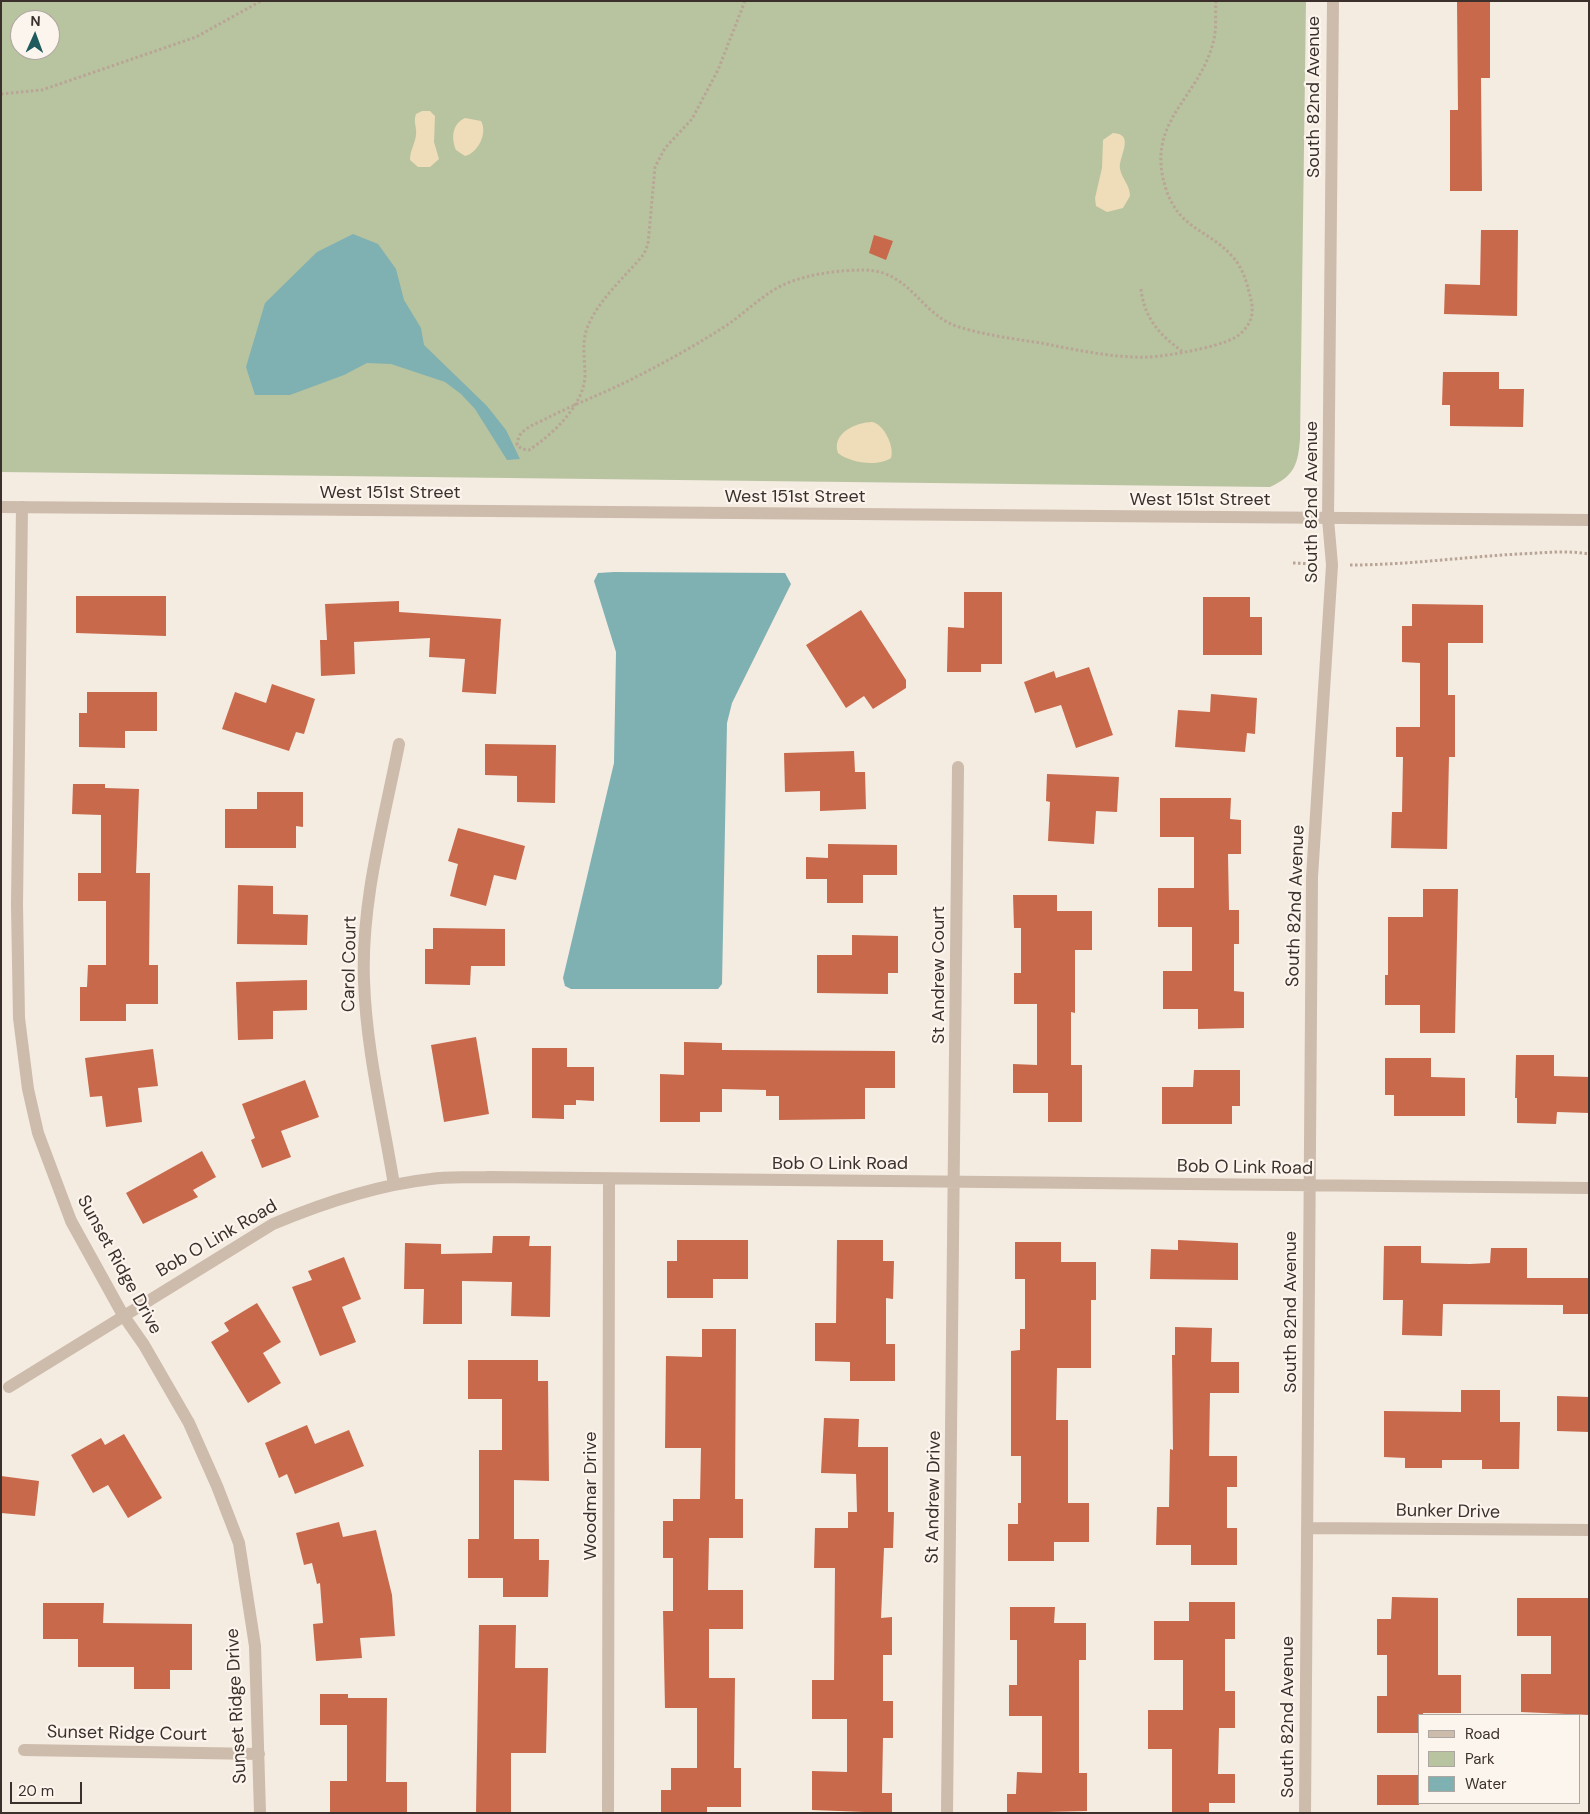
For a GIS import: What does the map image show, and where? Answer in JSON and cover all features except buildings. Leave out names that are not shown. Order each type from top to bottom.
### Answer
[{"type":"street","name":"South 82nd Avenue","points":[[1305,1813],[1312,877],[1331,573],[1328,519],[1333,1]]},
{"type":"street","name":"West 151st Street","points":[[1,507],[1589,520]]},
{"type":"street","name":"Sunset Ridge Drive","points":[[22,508],[17,905],[21,1043],[28,1089],[38,1133],[71,1221],[123,1315],[189,1423],[217,1486],[238,1543],[255,1646],[260,1813]]},
{"type":"street","name":"Carol Court","points":[[394,1185],[370,1046],[364,979],[364,939],[370,894],[399,744]]},
{"type":"street","name":"St Andrew Court","points":[[955,1182],[958,768]]},
{"type":"street","name":"Bob O Link Road","points":[[9,1386],[273,1224],[314,1207],[394,1185],[441,1178],[1589,1188]]},
{"type":"street","name":"Woodmar Drive","points":[[608,1813],[609,1180]]},
{"type":"street","name":"St Andrew Drive","points":[[947,1813],[955,1182]]},
{"type":"street","name":"Bunker Drive","points":[[1307,1528],[1589,1530]]},
{"type":"street","name":"Sunset Ridge Court","points":[[24,1750],[259,1754]]},
{"type":"path","points":[[1,94],[50,88],[150,51],[196,38],[261,1]]},
{"type":"path","points":[[745,1],[718,70],[697,110],[665,148],[655,167],[648,244],[639,260],[595,312],[587,327],[584,340],[585,378],[573,405],[552,432],[529,450],[522,449],[518,445],[518,438],[523,431],[573,405],[622,384],[673,358],[731,322],[785,284],[839,272],[874,271],[890,274],[900,280],[927,306],[957,327],[1006,337],[1138,358],[1214,345],[1234,338],[1244,330],[1251,320],[1253,308],[1241,268],[1231,255],[1186,223],[1167,193],[1160,170],[1159,153],[1162,138],[1199,75],[1214,41],[1216,1]]},
{"type":"path","points":[[1141,289],[1149,318],[1157,331],[1182,351]]},
{"type":"path","points":[[1365,565],[1392,565],[1451,558],[1557,552],[1589,554]]},
{"type":"green space","points":[[1,1],[1306,1],[1300,439],[1296,463],[1290,474],[1270,487],[1,472]]},
{"type":"sand","points":[[422,111],[430,111],[435,116],[434,142],[439,159],[430,167],[418,167],[410,160],[416,135],[415,117],[416,114]]},
{"type":"sand","points":[[465,118],[481,121],[483,131],[478,147],[465,156],[456,150],[453,136],[457,124]]},
{"type":"sand","points":[[1113,133],[1124,137],[1125,142],[1120,169],[1130,196],[1123,208],[1107,212],[1096,206],[1095,198],[1102,168],[1103,140]]},
{"type":"sand","points":[[872,422],[881,427],[888,437],[892,453],[891,458],[885,461],[864,463],[838,453],[838,440],[842,434],[859,424]]},
{"type":"water","points":[[353,234],[378,244],[396,269],[404,300],[421,328],[424,345],[487,406],[506,430],[520,459],[507,460],[475,409],[461,394],[445,382],[391,364],[367,363],[344,375],[290,395],[255,395],[246,367],[265,303],[317,252]]},
{"type":"water","points":[[598,573],[785,573],[791,584],[732,703],[727,723],[722,984],[718,989],[571,989],[565,986],[563,978],[614,763],[616,652],[594,581]]}]
